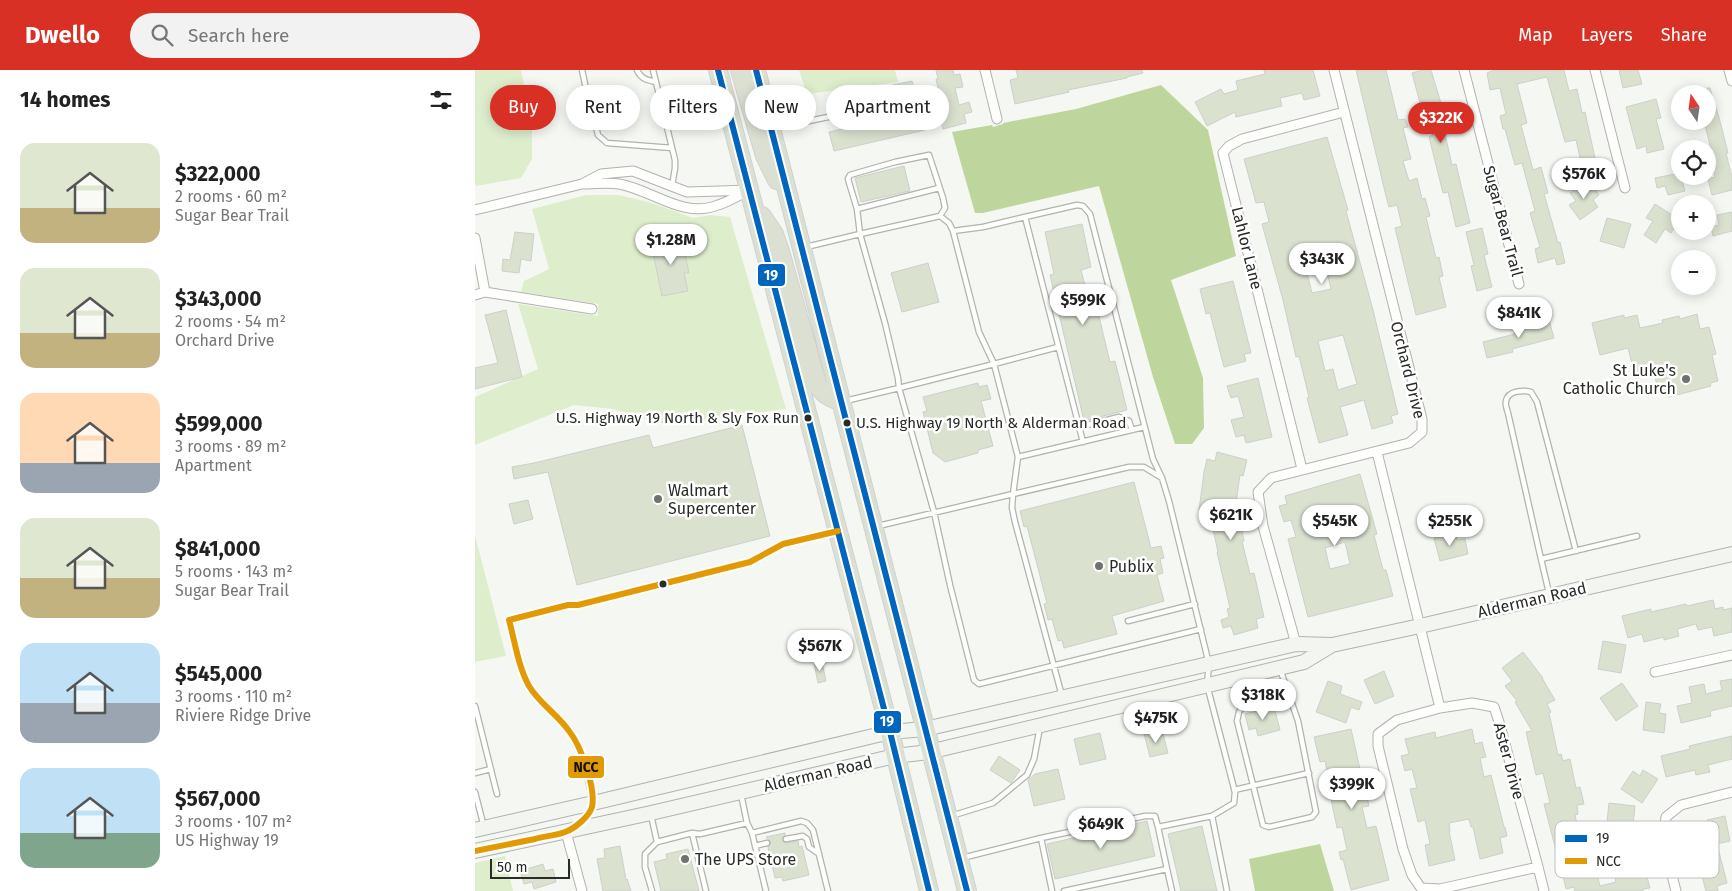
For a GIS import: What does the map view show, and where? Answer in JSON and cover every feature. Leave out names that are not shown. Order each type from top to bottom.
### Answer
[{"type":"highway","points":[[718,70],[890,732],[929,891]]},
{"type":"highway","points":[[741,70],[765,156],[792,207]]},
{"type":"highway","points":[[756,70],[760,85]]},
{"type":"highway","points":[[771,130],[874,527],[925,729],[929,752],[967,891]]},
{"type":"highway","points":[[751,195],[777,242],[817,384],[821,392],[841,402]]},
{"type":"street","points":[[985,70],[997,119]]},
{"type":"street","name":"Orchard Drive","points":[[1296,644],[1263,526],[1258,492],[1271,478],[1409,443],[1422,432],[1422,419],[1334,70]]},
{"type":"street","name":"Sugar Bear Trail","points":[[1464,70],[1519,284]]},
{"type":"street","points":[[1595,70],[1625,188]]},
{"type":"street","points":[[1729,70],[1732,81]]},
{"type":"street","name":"Lahlor Lane","points":[[1302,469],[1223,153],[1229,146],[1241,139],[1344,112]]},
{"type":"street","points":[[582,184],[601,174],[633,171],[687,192],[751,195]]},
{"type":"street","points":[[475,210],[582,184],[618,184],[642,191],[670,204],[691,209],[717,206],[751,195]]},
{"type":"street","points":[[475,238],[485,292]]},
{"type":"street","points":[[475,295],[485,292],[593,309]]},
{"type":"street","points":[[1377,452],[1440,708],[1397,720],[1378,734],[1378,746],[1403,849],[1412,875],[1421,888],[1440,889],[1538,867]]},
{"type":"street","name":"Alderman Road","points":[[479,829],[593,804],[890,732],[925,729],[1296,644],[1332,645],[1732,554]]},
{"type":"street","name":"Alderman Road","points":[[475,851],[651,813],[895,756],[929,752],[1040,726],[1304,662],[1332,645]]},
{"type":"street","points":[[1655,672],[1732,655]]},
{"type":"street","name":"Aster Drive","points":[[1440,708],[1472,703],[1486,704],[1494,707],[1544,891]]},
{"type":"street","points":[[1665,821],[1666,817],[1681,804],[1732,792]]},
{"type":"street","points":[[582,891],[567,832],[590,812],[593,804]]},
{"type":"street","points":[[1673,878],[1676,891]]},
{"type":"lane","points":[[582,70],[585,84]]},
{"type":"lane","points":[[637,70],[644,80],[656,82]]},
{"type":"lane","points":[[653,70],[672,148],[675,168],[671,187]]},
{"type":"lane","points":[[598,130],[599,135],[607,143],[672,148]]},
{"type":"lane","points":[[802,248],[860,234],[939,216],[945,208],[929,155],[895,162],[850,175],[848,179],[857,209],[860,234],[885,323],[899,388],[934,512],[974,680],[979,684],[1201,629]]},
{"type":"lane","points":[[857,209],[939,188]]},
{"type":"lane","points":[[953,231],[983,227],[1077,205],[1083,206],[1090,214],[1144,427],[1153,459],[1162,478],[1195,604],[1209,664],[1207,685],[1234,790],[1234,803],[1212,816],[1158,827]]},
{"type":"lane","points":[[939,216],[949,223],[953,231],[979,332],[994,364],[1018,457],[1012,508],[1062,698]]},
{"type":"lane","points":[[1025,217],[1083,442]]},
{"type":"lane","points":[[841,402],[1058,347]]},
{"type":"lane","points":[[1549,596],[1506,400],[1508,396],[1515,392],[1525,390],[1531,392],[1537,402],[1575,551]]},
{"type":"lane","points":[[1079,427],[1119,418],[1129,421],[1132,430]]},
{"type":"lane","points":[[1018,457],[1144,427]]},
{"type":"lane","points":[[1144,467],[1153,459]]},
{"type":"lane","points":[[874,527],[1129,466],[1144,467],[1162,478]]},
{"type":"lane","points":[[593,804],[585,765],[579,750],[567,728],[539,700],[529,685],[519,661],[509,620],[568,605],[578,605],[750,562],[783,544],[838,531]]},
{"type":"lane","points":[[1541,559],[1637,536]]},
{"type":"lane","points":[[1128,621],[1195,604]]},
{"type":"lane","points":[[1244,676],[1249,698],[1239,712],[1237,721],[1263,825],[1269,827],[1311,817],[1316,812],[1298,722],[1280,668]]},
{"type":"lane","points":[[475,706],[497,794]]},
{"type":"lane","points":[[947,817],[993,803],[1027,775],[1034,759],[1040,726]]},
{"type":"lane","points":[[475,773],[491,770]]},
{"type":"lane","points":[[1234,790],[1309,773]]},
{"type":"lane","points":[[475,792],[479,829]]},
{"type":"lane","points":[[741,792],[747,823],[752,833],[766,891]]},
{"type":"lane","points":[[651,813],[657,842]]},
{"type":"lane","points":[[958,859],[1041,838],[1145,816],[1155,816],[1173,891]]},
{"type":"lane","points":[[1212,816],[1227,891]]},
{"type":"lane","points":[[752,833],[801,821],[807,823],[813,830],[828,891]]},
{"type":"lane","points":[[651,891],[645,867],[645,854],[657,842],[692,833],[700,834],[747,823]]},
{"type":"lane","points":[[692,833],[706,891]]},
{"type":"lane","points":[[786,839],[803,836],[807,838],[809,847],[819,854]]},
{"type":"lane","points":[[1041,838],[1052,891]]},
{"type":"lane","points":[[755,846],[767,843]]},
{"type":"lane","points":[[1065,891],[1167,869]]},
{"type":"shaded area","points":[[475,70],[521,70],[524,85],[490,85],[490,130],[532,130],[532,159],[521,178],[476,186]]},
{"type":"shaded area","points":[[799,70],[895,70],[898,82],[875,85],[826,85],[826,91],[816,93],[816,85],[804,85]]},
{"type":"shaded area","points":[[1161,85],[1208,130],[1236,256],[1171,280],[1203,378],[1204,428],[1192,444],[1175,444],[1153,377],[1099,186],[983,213],[975,213],[952,132],[992,125],[993,127],[1003,123],[1076,109]]},
{"type":"shaded area","points":[[586,195],[619,195],[652,203],[693,218],[711,215],[730,217],[786,409],[667,425],[613,409],[574,405],[475,445],[475,397],[538,369],[518,304],[598,316],[598,304],[521,292],[524,281],[549,269],[532,209]]},
{"type":"shaded area","points":[[475,535],[506,656],[475,662]]},
{"type":"shaded area","points":[[1320,844],[1334,891],[1255,891],[1249,859]]},
{"type":"shaded area","points":[[505,856],[513,891],[475,891],[475,863]]},
{"type":"building","points":[[936,70],[953,70],[954,75],[960,74],[963,87],[955,88],[959,105],[969,102],[972,112],[964,114],[966,123],[949,127],[949,85],[937,85],[936,79],[938,79]]},
{"type":"building","points":[[1016,70],[1142,70],[1143,73],[1015,104],[1010,80],[1018,78]]},
{"type":"building","points":[[1264,70],[1313,70],[1320,96],[1304,100],[1302,93],[1280,98],[1282,106],[1236,117],[1235,112],[1207,126],[1195,102],[1221,89],[1224,94],[1238,90],[1236,81],[1265,74]]},
{"type":"building","points":[[1356,70],[1386,70],[1398,120],[1405,119],[1408,127],[1403,128],[1411,159],[1403,161],[1409,181],[1417,178],[1422,199],[1425,198],[1430,216],[1426,217],[1436,258],[1439,257],[1443,276],[1439,277],[1446,307],[1416,315],[1395,228],[1402,226],[1397,205],[1389,207]]},
{"type":"building","points":[[1431,70],[1446,120],[1442,121],[1452,165],[1456,164],[1470,223],[1456,227],[1448,192],[1443,193],[1429,137],[1433,135],[1429,117],[1421,119],[1417,104],[1420,103],[1412,73]]},
{"type":"building","points":[[1494,70],[1564,70],[1569,91],[1577,89],[1582,113],[1585,112],[1598,172],[1584,175],[1576,140],[1565,142],[1547,77],[1517,84],[1527,123],[1521,125],[1533,170],[1541,167],[1548,193],[1544,194],[1565,263],[1557,265],[1555,258],[1538,263],[1535,249],[1540,247],[1530,213],[1535,211],[1522,163],[1515,165],[1505,129],[1503,129],[1500,116],[1506,114],[1500,88],[1490,90],[1487,73]]},
{"type":"building","points":[[1619,70],[1638,70],[1642,84],[1623,88]]},
{"type":"building","points":[[912,81],[913,85],[893,85]]},
{"type":"building","points":[[1656,99],[1661,118],[1656,119],[1664,149],[1647,153],[1646,146],[1637,149],[1626,107]]},
{"type":"building","points":[[1716,108],[1728,153],[1726,153],[1732,177],[1732,190],[1712,195],[1710,185],[1716,185],[1716,140],[1709,140],[1706,130],[1716,130]]},
{"type":"building","points":[[838,130],[925,130],[834,151],[829,132]]},
{"type":"building","points":[[1327,137],[1348,210],[1346,211],[1373,310],[1398,414],[1391,416],[1393,423],[1372,429],[1364,400],[1340,407],[1348,435],[1319,443],[1307,398],[1309,397],[1299,356],[1296,357],[1283,300],[1262,224],[1269,222],[1264,202],[1256,203],[1244,159]],"holes":[[[1323,256],[1331,289],[1312,293],[1304,261]],[[1343,335],[1357,384],[1338,390],[1333,369],[1325,371],[1318,341]]]},
{"type":"building","points":[[904,166],[910,191],[861,202],[855,178]]},
{"type":"building","points":[[1671,175],[1671,185],[1683,185],[1685,191],[1668,195],[1665,186],[1657,188],[1655,178]]},
{"type":"building","points":[[1589,180],[1599,195],[1593,200],[1598,207],[1580,220],[1569,205],[1576,201],[1570,193]]},
{"type":"building","points":[[1655,204],[1671,214],[1671,233],[1665,229],[1656,243],[1644,235],[1653,221],[1646,218]]},
{"type":"building","points":[[1732,212],[1732,231],[1716,235],[1716,226],[1719,225],[1717,215]]},
{"type":"building","points":[[1607,218],[1631,224],[1624,248],[1600,241]]},
{"type":"building","points":[[1082,224],[1091,267],[1081,270],[1088,297],[1094,296],[1110,362],[1115,361],[1127,410],[1084,421],[1050,275],[1054,274],[1045,232]]},
{"type":"building","points":[[1482,228],[1488,254],[1484,255],[1492,287],[1477,291],[1471,266],[1474,265],[1466,232]]},
{"type":"building","points":[[515,232],[534,234],[531,261],[521,259],[519,273],[502,271],[503,259],[510,260]]},
{"type":"building","points":[[679,238],[682,254],[685,254],[689,273],[684,273],[688,291],[662,296],[651,243]]},
{"type":"building","points":[[928,263],[939,302],[902,312],[891,273]]},
{"type":"building","points":[[1233,281],[1251,353],[1244,354],[1246,361],[1224,367],[1210,313],[1206,314],[1200,289]]},
{"type":"building","points":[[506,310],[522,377],[475,389],[475,368],[498,363],[485,315]]},
{"type":"building","points":[[1697,314],[1700,329],[1709,327],[1716,354],[1712,355],[1718,381],[1710,383],[1711,386],[1669,397],[1668,393],[1660,395],[1654,374],[1636,379],[1628,348],[1600,355],[1592,323],[1624,315],[1624,318],[1637,315],[1640,328],[1663,323],[1662,320],[1679,316],[1680,319]]},
{"type":"building","points":[[1549,320],[1554,338],[1512,349],[1513,352],[1487,358],[1483,342],[1515,334],[1514,329]]},
{"type":"building","points":[[1258,378],[1272,437],[1246,443],[1244,435],[1236,437],[1231,420],[1244,417],[1238,396],[1231,398],[1227,386]]},
{"type":"building","points":[[978,383],[979,387],[987,385],[991,399],[981,401],[993,446],[978,450],[978,453],[945,462],[933,453],[923,412],[927,411],[923,397]]},
{"type":"building","name":"Walmart Supercenter","points":[[742,425],[770,536],[577,585],[548,472],[514,479],[512,467],[649,435],[653,448]]},
{"type":"building","points":[[1217,452],[1247,460],[1243,476],[1240,475],[1234,518],[1239,517],[1244,541],[1242,541],[1250,574],[1254,573],[1264,617],[1256,619],[1258,628],[1234,635],[1231,626],[1223,628],[1221,620],[1229,617],[1227,609],[1230,608],[1209,511],[1199,510],[1207,459],[1215,461]]},
{"type":"building","points":[[1360,474],[1377,534],[1374,535],[1383,570],[1386,570],[1393,596],[1308,617],[1288,539],[1296,537],[1291,520],[1284,522],[1279,506],[1287,504],[1285,496]],"holes":[[[1345,542],[1350,564],[1330,569],[1325,548]]]},
{"type":"building","name":"Publix","points":[[1134,482],[1151,548],[1161,546],[1164,558],[1160,559],[1163,573],[1157,575],[1164,601],[1112,616],[1117,634],[1064,648],[1062,640],[1058,641],[1052,619],[1048,620],[1044,604],[1047,603],[1027,526],[1024,527],[1020,511]]},
{"type":"building","points":[[528,500],[533,519],[514,524],[509,504]]},
{"type":"building","points":[[1456,533],[1457,540],[1465,539],[1468,554],[1440,561],[1434,538]]},
{"type":"building","points":[[1713,600],[1715,609],[1723,607],[1723,610],[1732,608],[1732,632],[1714,636],[1712,627],[1698,630],[1696,624],[1677,629],[1679,636],[1664,640],[1664,637],[1644,642],[1642,634],[1628,638],[1622,616],[1651,609],[1651,612]]},
{"type":"building","points":[[815,634],[819,654],[811,656],[807,636]]},
{"type":"building","points":[[1603,641],[1626,645],[1621,673],[1598,669]]},
{"type":"building","points":[[1523,652],[1543,678],[1555,700],[1547,704],[1551,712],[1549,713],[1558,755],[1561,754],[1563,761],[1570,759],[1576,788],[1580,787],[1584,804],[1577,805],[1578,814],[1575,815],[1576,821],[1555,821],[1555,846],[1544,804],[1550,803],[1543,773],[1536,775],[1526,732],[1532,731],[1515,702],[1517,701],[1505,686],[1512,681],[1502,668]]},
{"type":"building","points":[[822,662],[826,681],[818,683],[814,663]]},
{"type":"building","points":[[1384,671],[1394,696],[1375,704],[1364,680]]},
{"type":"building","points":[[1732,679],[1732,706],[1710,711],[1711,716],[1681,723],[1677,706],[1692,703],[1689,687],[1704,684],[1706,694],[1722,690],[1720,681]]},
{"type":"building","points":[[1328,681],[1342,686],[1340,694],[1362,702],[1359,710],[1351,707],[1346,723],[1316,712]]},
{"type":"building","points":[[1622,683],[1638,706],[1616,721],[1600,698]]},
{"type":"building","points":[[1646,702],[1661,704],[1659,713],[1666,714],[1664,733],[1643,730]]},
{"type":"building","points":[[1274,707],[1280,730],[1258,736],[1256,728],[1249,730],[1245,714]]},
{"type":"building","points":[[1351,729],[1369,806],[1362,807],[1367,828],[1376,826],[1389,880],[1351,890],[1343,859],[1341,860],[1339,852],[1347,850],[1342,827],[1337,828],[1325,761],[1320,762],[1314,737]]},
{"type":"building","points":[[1472,729],[1475,744],[1482,742],[1486,757],[1480,758],[1484,777],[1491,775],[1505,827],[1507,836],[1500,838],[1503,853],[1480,859],[1473,827],[1471,827],[1469,819],[1449,823],[1455,860],[1429,866],[1425,845],[1430,844],[1425,820],[1418,822],[1410,789],[1417,788],[1412,769],[1405,771],[1401,756],[1409,754],[1405,739],[1435,732],[1436,738]]},
{"type":"building","points":[[1162,730],[1168,753],[1150,757],[1144,734]]},
{"type":"building","points":[[1100,733],[1106,759],[1080,765],[1074,739]]},
{"type":"building","points":[[1732,736],[1732,759],[1708,765],[1710,772],[1696,775],[1695,770],[1666,777],[1661,756],[1690,749],[1689,746]]},
{"type":"building","points":[[999,756],[1020,770],[1011,783],[990,770]]},
{"type":"building","points":[[1058,769],[1065,799],[1034,806],[1028,780],[1035,774]]},
{"type":"building","points":[[1643,770],[1658,779],[1642,803],[1621,789],[1633,771],[1640,776]]},
{"type":"building","points":[[1609,803],[1635,806],[1633,821],[1607,821]]},
{"type":"building","points":[[1725,816],[1730,841],[1719,844],[1719,821],[1707,820]]},
{"type":"building","points":[[1147,821],[1155,856],[1055,879],[1047,844]]},
{"type":"building","points":[[1202,826],[1217,891],[1181,891],[1168,834]]},
{"type":"building","points":[[785,833],[782,838],[783,842],[798,841],[799,847],[802,846],[809,875],[783,881],[782,877],[775,878],[768,847],[771,842],[766,837]]},
{"type":"building","points":[[620,846],[626,880],[631,891],[603,891],[597,859],[605,858],[604,849]]},
{"type":"building","points":[[688,849],[699,891],[661,891],[654,862],[667,859],[666,854]]},
{"type":"building","points":[[1719,852],[1727,883],[1717,886],[1718,891],[1706,891],[1702,878],[1719,878]]},
{"type":"building","points":[[543,864],[545,871],[553,869],[556,882],[534,889],[532,882],[524,884],[520,871]]},
{"type":"building","points":[[1563,878],[1598,878],[1600,886],[1616,882],[1615,878],[1647,878],[1650,888],[1643,889],[1643,891],[1575,891],[1574,887],[1566,889]]},
{"type":"transit line","name":"19","points":[[718,70],[890,732],[929,891]]},
{"type":"transit line","name":"19","points":[[756,70],[967,891]]},
{"type":"transit line","name":"NCC","points":[[475,851],[565,832],[581,822],[588,815],[592,807],[593,799],[590,779],[578,747],[565,725],[538,698],[529,686],[519,662],[509,620],[568,605],[578,605],[750,562],[783,544],[838,531]]},
{"type":"place","name":"St Luke's Catholic Church","points":[[1686,379]]},
{"type":"place","name":"U.S. Highway 19 North & Sly Fox Run","points":[[808,418]]},
{"type":"place","name":"U.S. Highway 19 North & Alderman Road","points":[[847,423]]},
{"type":"place","name":"Walmart Supercenter","points":[[658,499]]},
{"type":"place","name":"Publix","points":[[1099,566]]},
{"type":"place","name":"The UPS Store","points":[[685,859]]}]
